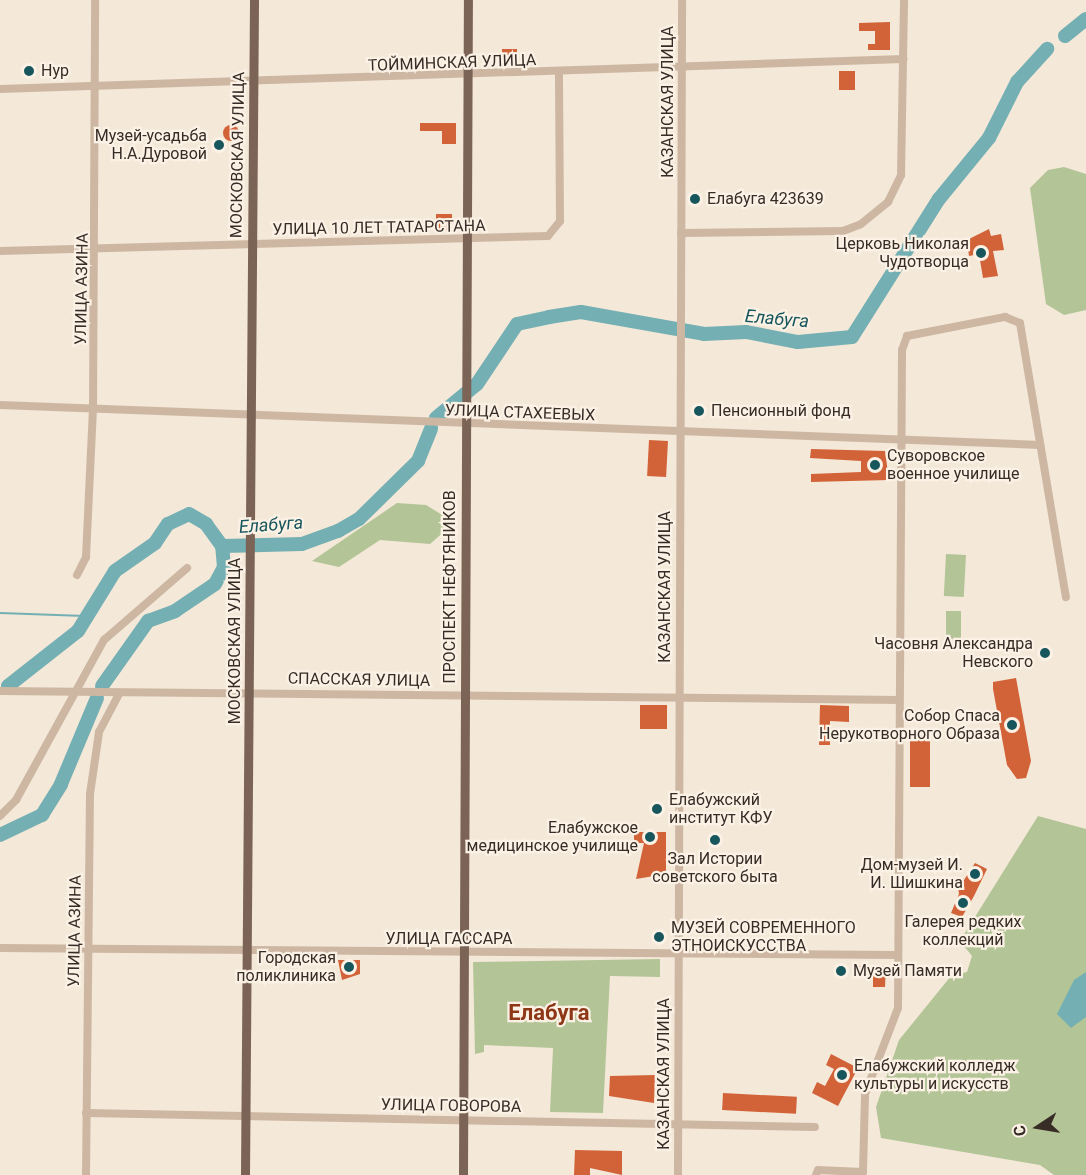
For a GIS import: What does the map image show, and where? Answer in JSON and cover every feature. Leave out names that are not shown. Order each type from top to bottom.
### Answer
[{"type":"main road","name":"МОСКОВСКАЯ УЛИЦА","points":[[245,1175],[254,0]]},
{"type":"main road","name":"ПРОСПЕКТ НЕФТЯНИКОВ","points":[[463,1175],[466,953],[465,239],[468,0]]},
{"type":"street","name":"УЛИЦА АЗИНА","points":[[77,575],[86,557],[93,408],[96,248],[95,0]]},
{"type":"street","name":"КАЗАНСКАЯ УЛИЦА","points":[[678,1175],[680,1123],[676,954],[681,0]]},
{"type":"street","points":[[681,233],[850,229],[888,202],[899,180],[904,0]]},
{"type":"street","name":"ТОЙМИНСКАЯ УЛИЦА","points":[[0,89],[559,73],[904,59]]},
{"type":"street","name":"УЛИЦА 10 ЛЕТ ТАТАРСТАНА","points":[[0,251],[542,237],[560,220],[559,73]]},
{"type":"street","points":[[816,1175],[819,1170],[863,1174],[865,1094],[896,1017],[905,338],[1005,317],[1020,323],[1066,597]]},
{"type":"street","name":"УЛИЦА СТАХЕЕВЫХ","points":[[0,405],[679,434],[904,438],[1040,445]]},
{"type":"street","points":[[0,816],[16,800],[73,691],[104,640],[187,568]]},
{"type":"street","name":"СПАССКАЯ УЛИЦА","points":[[0,692],[73,691],[119,694],[250,692],[899,699]]},
{"type":"street","name":"УЛИЦА АЗИНА","points":[[86,1175],[92,759],[119,694]]},
{"type":"street","name":"УЛИЦА ГАССАРА","points":[[0,948],[898,955]]},
{"type":"street","name":"УЛИЦА ГОВОРОВА","points":[[86,1113],[815,1127]]},
{"type":"green space","points":[[1064,167],[1086,174],[1086,310],[1064,315],[1046,304],[1030,188],[1048,170]]},
{"type":"green space","points":[[397,503],[426,505],[444,516],[446,530],[430,544],[380,540],[339,567],[312,561]]},
{"type":"green space","points":[[946,554],[966,555],[964,597],[944,596]]},
{"type":"green space","points":[[946,611],[961,611],[961,639],[946,639]]},
{"type":"green space","points":[[1038,816],[1086,829],[1086,1175],[1054,1175],[1040,1165],[881,1138],[876,1107],[899,1040],[951,976],[967,972],[972,956],[960,941]]},
{"type":"green space","points":[[660,959],[660,977],[610,976],[603,1113],[550,1112],[553,1048],[484,1045],[484,1052],[475,1054],[473,962]]},
{"type":"water","points":[[1086,972],[1086,1017],[1071,1028],[1057,1014],[1074,980]]},
{"type":"building","points":[[890,22],[890,50],[868,50],[868,44],[875,44],[875,31],[859,31],[859,23]]},
{"type":"building","points":[[502,49],[517,49],[517,65],[502,65]]},
{"type":"building","points":[[839,71],[855,71],[855,90],[839,90]]},
{"type":"building","points":[[420,123],[456,123],[456,144],[442,144],[442,131],[420,131]]},
{"type":"building","points":[[231,125],[237,127],[239,133],[237,139],[231,141],[225,139],[223,133],[225,127]]},
{"type":"building","points":[[436,214],[452,214],[452,230],[436,230]]},
{"type":"building","name":"Церковь Николая Чудотворца","points":[[989,229],[991,236],[1001,234],[1004,250],[993,251],[998,276],[983,278],[979,254],[969,256],[967,240]]},
{"type":"building","points":[[649,440],[668,441],[666,477],[647,476]]},
{"type":"building","name":"Суворовское военное училище","points":[[811,449],[885,451],[889,480],[811,482],[811,474],[861,472],[861,461],[810,458]]},
{"type":"building","name":"Собор Спаса Нерукотворного Образа","points":[[1016,678],[1031,761],[1026,778],[1017,779],[1007,765],[993,689],[993,682]]},
{"type":"building","points":[[640,705],[667,705],[667,729],[640,729]]},
{"type":"building","points":[[820,705],[849,706],[849,722],[830,721],[830,745],[819,745]]},
{"type":"building","points":[[910,735],[930,735],[930,787],[910,787]]},
{"type":"building","points":[[634,832],[666,832],[666,874],[636,879],[644,843],[634,843]]},
{"type":"building","points":[[975,863],[987,869],[962,917],[951,913],[959,894],[957,880],[964,880]]},
{"type":"building","name":"Городская поликлиника","points":[[338,960],[360,960],[360,974],[342,980]]},
{"type":"building","points":[[859,966],[886,966],[885,987],[873,987],[873,977],[859,977]]},
{"type":"building","name":"Елабужский колледж культуры и искусств","points":[[831,1054],[858,1068],[838,1106],[812,1093],[817,1082],[825,1086],[834,1069],[826,1065]]},
{"type":"building","points":[[655,1075],[654,1103],[609,1096],[610,1076]]},
{"type":"building","points":[[723,1093],[797,1097],[796,1114],[722,1110]]},
{"type":"building","points":[[575,1150],[622,1151],[622,1175],[590,1168],[590,1175],[574,1175]]},
{"type":"waterway","name":"Елабуга","points":[[1065,36],[1086,19]]},
{"type":"waterway","name":"Елабуга","points":[[436,418],[477,384],[517,324],[549,317],[581,312],[704,334],[746,332],[798,342],[852,337],[939,199],[989,138],[1017,82],[1047,49]]},
{"type":"waterway","name":"Елабуга","points":[[8,686],[78,631],[115,571],[155,543],[168,524],[189,514],[206,524],[222,546],[302,544],[338,531],[359,519],[418,461],[431,429]]},
{"type":"waterway","points":[[102,686],[148,621],[175,611],[215,584],[224,567],[222,546]]},
{"type":"waterway","points":[[0,613],[85,616]]},
{"type":"waterway","name":"Елабуга","points":[[0,835],[42,815],[61,784],[97,698]]},
{"type":"place","name":"Нур","points":[[29,71]]},
{"type":"place","name":"Музей-усадьба Н.А.Дуровой","points":[[219,145]]},
{"type":"place","name":"Елабуга 423639","points":[[695,199]]},
{"type":"place","name":"Церковь Николая Чудотворца","points":[[981,253]]},
{"type":"place","name":"Пенсионный фонд","points":[[699,411]]},
{"type":"place","name":"Суворовское военное училище","points":[[875,465]]},
{"type":"place","name":"Часовня Александра Невского","points":[[1045,653]]},
{"type":"place","name":"Собор Спаса Нерукотворного Образа","points":[[1012,725]]},
{"type":"place","name":"Елабужский институт КФУ","points":[[657,809]]},
{"type":"place","name":"Елабужское медицинское училище","points":[[650,837]]},
{"type":"place","name":"Зал Истории советского быта","points":[[715,840]]},
{"type":"place","name":"Дом-музей И. И. Шишкина","points":[[975,874]]},
{"type":"place","name":"Галерея редких коллекций","points":[[963,903]]},
{"type":"place","name":"МУЗЕЙ СОВРЕМЕННОГО ЭТНОИСКУССТВА","points":[[659,937]]},
{"type":"place","name":"Городская поликлиника","points":[[349,967]]},
{"type":"place","name":"Музей Памяти","points":[[841,971]]},
{"type":"place","name":"Елабужский колледж культуры и искусств","points":[[842,1075]]},
{"type":"district","name":"Елабуга","points":[[549,1013]]}]
